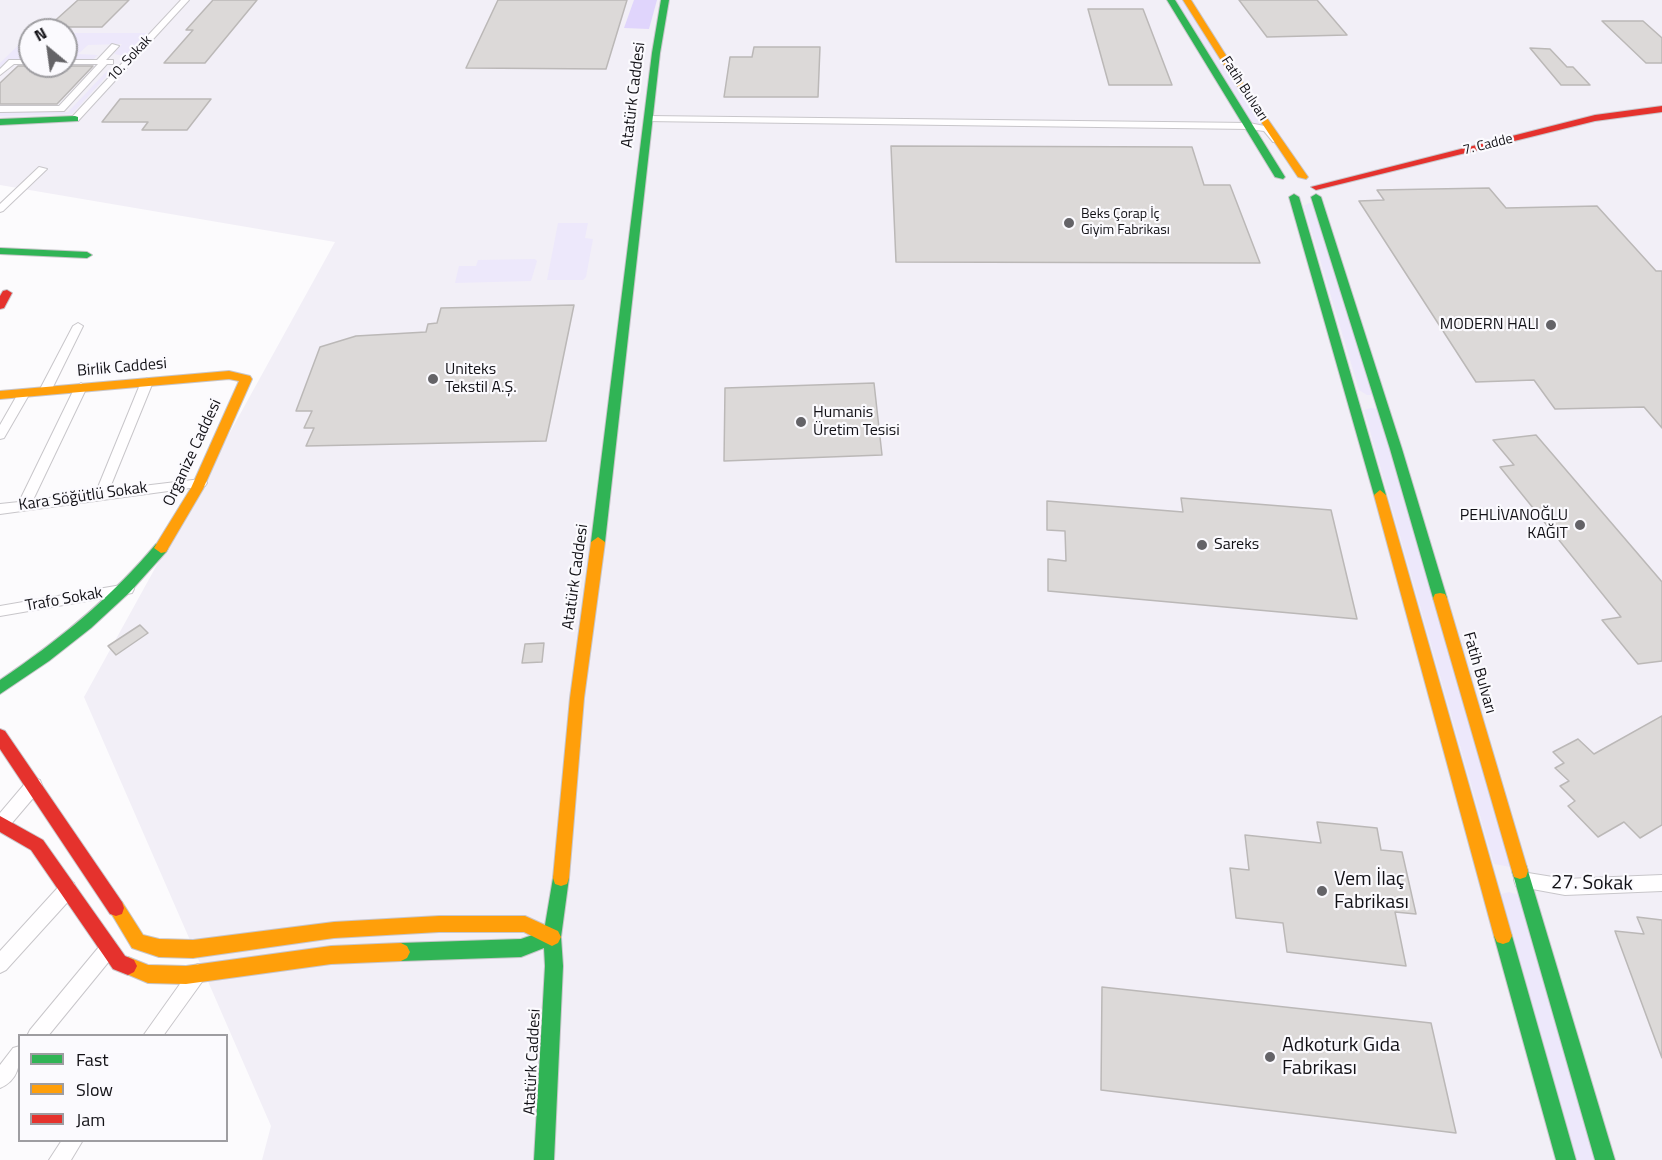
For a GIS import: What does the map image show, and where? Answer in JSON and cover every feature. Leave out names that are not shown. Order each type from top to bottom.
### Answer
[{"type":"street","name":"10. Sokak","points":[[0,122],[75,119],[185,0]]},
{"type":"street","name":"Atatürk Caddesi","points":[[544,1160],[554,966],[552,937],[559,896],[577,698],[602,514],[648,119],[665,0]]},
{"type":"street","name":"Fatih Bulvarı","points":[[1171,0],[1286,190],[1294,197],[1348,379],[1566,1160]]},
{"type":"street","name":"Fatih Bulvarı","points":[[1187,0],[1279,144],[1316,192],[1396,449],[1605,1160]]},
{"type":"street","points":[[0,109],[62,109],[115,46]]},
{"type":"street","points":[[0,73],[12,62],[18,62]]},
{"type":"street","points":[[78,62],[128,62]]},
{"type":"street","name":"7. Cadde","points":[[1316,192],[1350,180],[1595,118],[1662,109]]},
{"type":"street","points":[[648,119],[1249,126],[1267,129],[1279,144]]},
{"type":"street","points":[[0,209],[42,169]]},
{"type":"street","points":[[1280,177],[1303,177]]},
{"type":"street","points":[[1294,197],[1316,192]]},
{"type":"street","points":[[0,250],[87,255]]},
{"type":"street","points":[[0,306],[7,293]]},
{"type":"street","points":[[45,391],[78,326]]},
{"type":"street","name":"Birlik Caddesi","points":[[0,395],[229,375],[246,379]]},
{"type":"street","name":"Organize Caddesi","points":[[94,618],[127,589],[151,562],[177,525],[201,483],[246,379]]},
{"type":"street","points":[[101,494],[147,382]]},
{"type":"street","points":[[24,505],[81,387]]},
{"type":"street","points":[[0,435],[24,393]]},
{"type":"street","name":"Kara Söğütlü Sokak","points":[[0,509],[101,494],[201,483]]},
{"type":"street","name":"Trafo Sokak","points":[[0,611],[127,589]]},
{"type":"street","points":[[0,675],[94,618]]},
{"type":"street","points":[[0,688],[33,666],[94,618]]},
{"type":"street","points":[[0,736],[138,942],[159,948],[193,949],[334,930],[439,924],[525,924],[552,937]]},
{"type":"street","points":[[34,784],[0,824],[37,845],[119,963],[148,974],[198,973],[331,955],[521,948],[552,937]]},
{"type":"street","name":"27. Sokak","points":[[1522,880],[1565,887],[1662,883]]},
{"type":"street","points":[[0,964],[68,889]]},
{"type":"street","points":[[37,1034],[109,948]]},
{"type":"street","points":[[153,1034],[198,973]]},
{"type":"street","points":[[0,1079],[18,1057]]},
{"type":"street","points":[[59,1160],[72,1142]]},
{"type":"shaded area","points":[[0,0],[1662,0],[1662,1160],[262,1160],[271,1126],[84,697],[335,242],[0,185]]},
{"type":"shaded area","points":[[634,0],[657,0],[649,29],[624,28]]},
{"type":"shaded area","points":[[1176,0],[1185,0],[1264,126],[1252,123]]},
{"type":"shaded area","points":[[78,33],[148,33],[126,56],[114,54],[122,44],[88,45],[78,54]]},
{"type":"shaded area","points":[[18,46],[18,60],[10,60],[0,68],[0,63]]},
{"type":"shaded area","points":[[78,54],[98,55],[92,60],[78,60]]},
{"type":"shaded area","points":[[113,69],[72,114],[0,116],[0,112],[68,112],[107,71]]},
{"type":"shaded area","points":[[1309,203],[1315,204],[1374,395],[1367,395],[1359,390],[1304,206]]},
{"type":"shaded area","points":[[558,223],[588,223],[585,238],[593,239],[586,277],[583,280],[547,280]]},
{"type":"shaded area","points":[[535,259],[537,261],[531,281],[455,283],[459,266],[476,266],[478,260]]},
{"type":"shaded area","points":[[1378,409],[1511,867],[1494,864],[1364,410]]},
{"type":"shaded area","points":[[1509,892],[1519,895],[1598,1160],[1577,1160],[1501,894]]},
{"type":"building","points":[[78,0],[129,0],[102,27],[78,27],[78,18],[58,18]]},
{"type":"building","points":[[213,0],[257,0],[205,63],[164,63],[193,30],[186,30]]},
{"type":"building","points":[[498,0],[627,0],[606,69],[466,68]]},
{"type":"building","points":[[1239,0],[1317,0],[1347,35],[1267,37]]},
{"type":"building","points":[[1088,9],[1143,9],[1172,85],[1109,85]]},
{"type":"building","points":[[1602,21],[1643,21],[1662,38],[1662,63],[1646,63]]},
{"type":"building","points":[[754,47],[820,47],[818,97],[724,97],[730,57],[752,57]]},
{"type":"building","points":[[1530,48],[1550,49],[1567,67],[1573,67],[1590,85],[1561,85]]},
{"type":"building","points":[[18,66],[18,78],[78,78],[78,66],[93,66],[57,104],[0,104],[0,83]]},
{"type":"building","points":[[120,99],[211,99],[187,130],[142,130],[148,122],[102,122]]},
{"type":"building","name":"Beks Çorap İç Giyim Fabrikası","points":[[891,146],[1192,147],[1204,185],[1230,185],[1260,263],[896,262]]},
{"type":"building","name":"MODERN HALI","points":[[1489,188],[1506,208],[1597,206],[1656,271],[1662,271],[1662,428],[1644,407],[1555,409],[1534,380],[1476,382],[1359,201],[1384,200],[1377,190]]},
{"type":"building","name":"Uniteks Tekstil A.Ş.","points":[[574,305],[546,441],[306,446],[314,428],[304,428],[312,411],[296,411],[320,347],[356,336],[426,332],[428,324],[437,323],[441,308]]},
{"type":"building","name":"Humanis Üretim Tesisi","points":[[874,383],[882,455],[724,461],[725,388]]},
{"type":"building","name":"PEHLİVANOĞLU KAĞIT","points":[[1536,435],[1662,582],[1662,661],[1638,664],[1602,620],[1621,617],[1500,467],[1514,465],[1493,440]]},
{"type":"building","name":"Sareks","points":[[1181,498],[1331,510],[1357,619],[1048,591],[1048,559],[1066,561],[1065,531],[1047,530],[1047,501],[1183,512]]},
{"type":"building","points":[[140,625],[148,633],[116,655],[108,646]]},
{"type":"building","points":[[544,643],[542,662],[522,663],[525,644]]},
{"type":"building","points":[[1662,716],[1662,825],[1640,838],[1624,822],[1598,837],[1568,806],[1575,801],[1560,786],[1569,781],[1555,768],[1564,763],[1553,752],[1578,739],[1594,754]]},
{"type":"building","name":"Vem İlaç Fabrikası","points":[[1317,822],[1377,828],[1381,850],[1402,852],[1416,914],[1395,912],[1406,966],[1287,952],[1283,923],[1236,918],[1230,868],[1249,870],[1245,835],[1321,843]]},
{"type":"building","points":[[1637,917],[1662,920],[1662,1058],[1615,931],[1644,934]]},
{"type":"building","name":"Adkoturk Gıda Fabrikası","points":[[1102,987],[1431,1023],[1456,1133],[1101,1090]]},
{"type":"traffic: fast","points":[[598,542],[656,53],[665,0]]},
{"type":"traffic: fast","points":[[1171,0],[1280,177]]},
{"type":"traffic: fast","points":[[0,122],[75,119]]},
{"type":"traffic: fast","points":[[1294,197],[1380,495]]},
{"type":"traffic: fast","points":[[1316,197],[1396,449],[1440,598]]},
{"type":"traffic: fast","points":[[0,251],[87,255]]},
{"type":"traffic: fast","points":[[0,688],[65,641],[106,607],[144,569],[161,548]]},
{"type":"traffic: fast","points":[[1520,871],[1605,1160]]},
{"type":"traffic: fast","points":[[544,1160],[554,966],[552,937],[561,878]]},
{"type":"traffic: fast","points":[[1503,936],[1566,1160]]},
{"type":"traffic: fast","points":[[401,952],[521,948],[552,937]]},
{"type":"traffic: slow","points":[[1187,0],[1247,95],[1303,177]]},
{"type":"traffic: slow","points":[[0,395],[229,375],[246,379],[197,489],[161,548]]},
{"type":"traffic: slow","points":[[1380,495],[1503,936]]},
{"type":"traffic: slow","points":[[561,878],[577,698],[598,542]]},
{"type":"traffic: slow","points":[[1440,598],[1520,871]]},
{"type":"traffic: slow","points":[[116,908],[138,942],[159,948],[193,949],[334,930],[439,924],[525,924],[552,937]]},
{"type":"traffic: slow","points":[[128,966],[148,974],[186,975],[331,955],[401,952]]},
{"type":"traffic: jam","points":[[1316,187],[1595,118],[1662,109]]},
{"type":"traffic: jam","points":[[0,306],[7,293]]},
{"type":"traffic: jam","points":[[0,736],[116,908]]},
{"type":"traffic: jam","points":[[0,823],[37,845],[119,963],[128,966]]},
{"type":"place","name":"Beks Çorap İç Giyim Fabrikası","points":[[1069,223]]},
{"type":"place","name":"MODERN HALI","points":[[1551,325]]},
{"type":"place","name":"Uniteks Tekstil A.Ş.","points":[[433,379]]},
{"type":"place","name":"Humanis Üretim Tesisi","points":[[801,422]]},
{"type":"place","name":"PEHLİVANOĞLU KAĞIT","points":[[1580,525]]},
{"type":"place","name":"Sareks","points":[[1202,545]]},
{"type":"place","name":"Vem İlaç Fabrikası","points":[[1322,891]]},
{"type":"place","name":"Adkoturk Gıda Fabrikası","points":[[1270,1057]]}]
